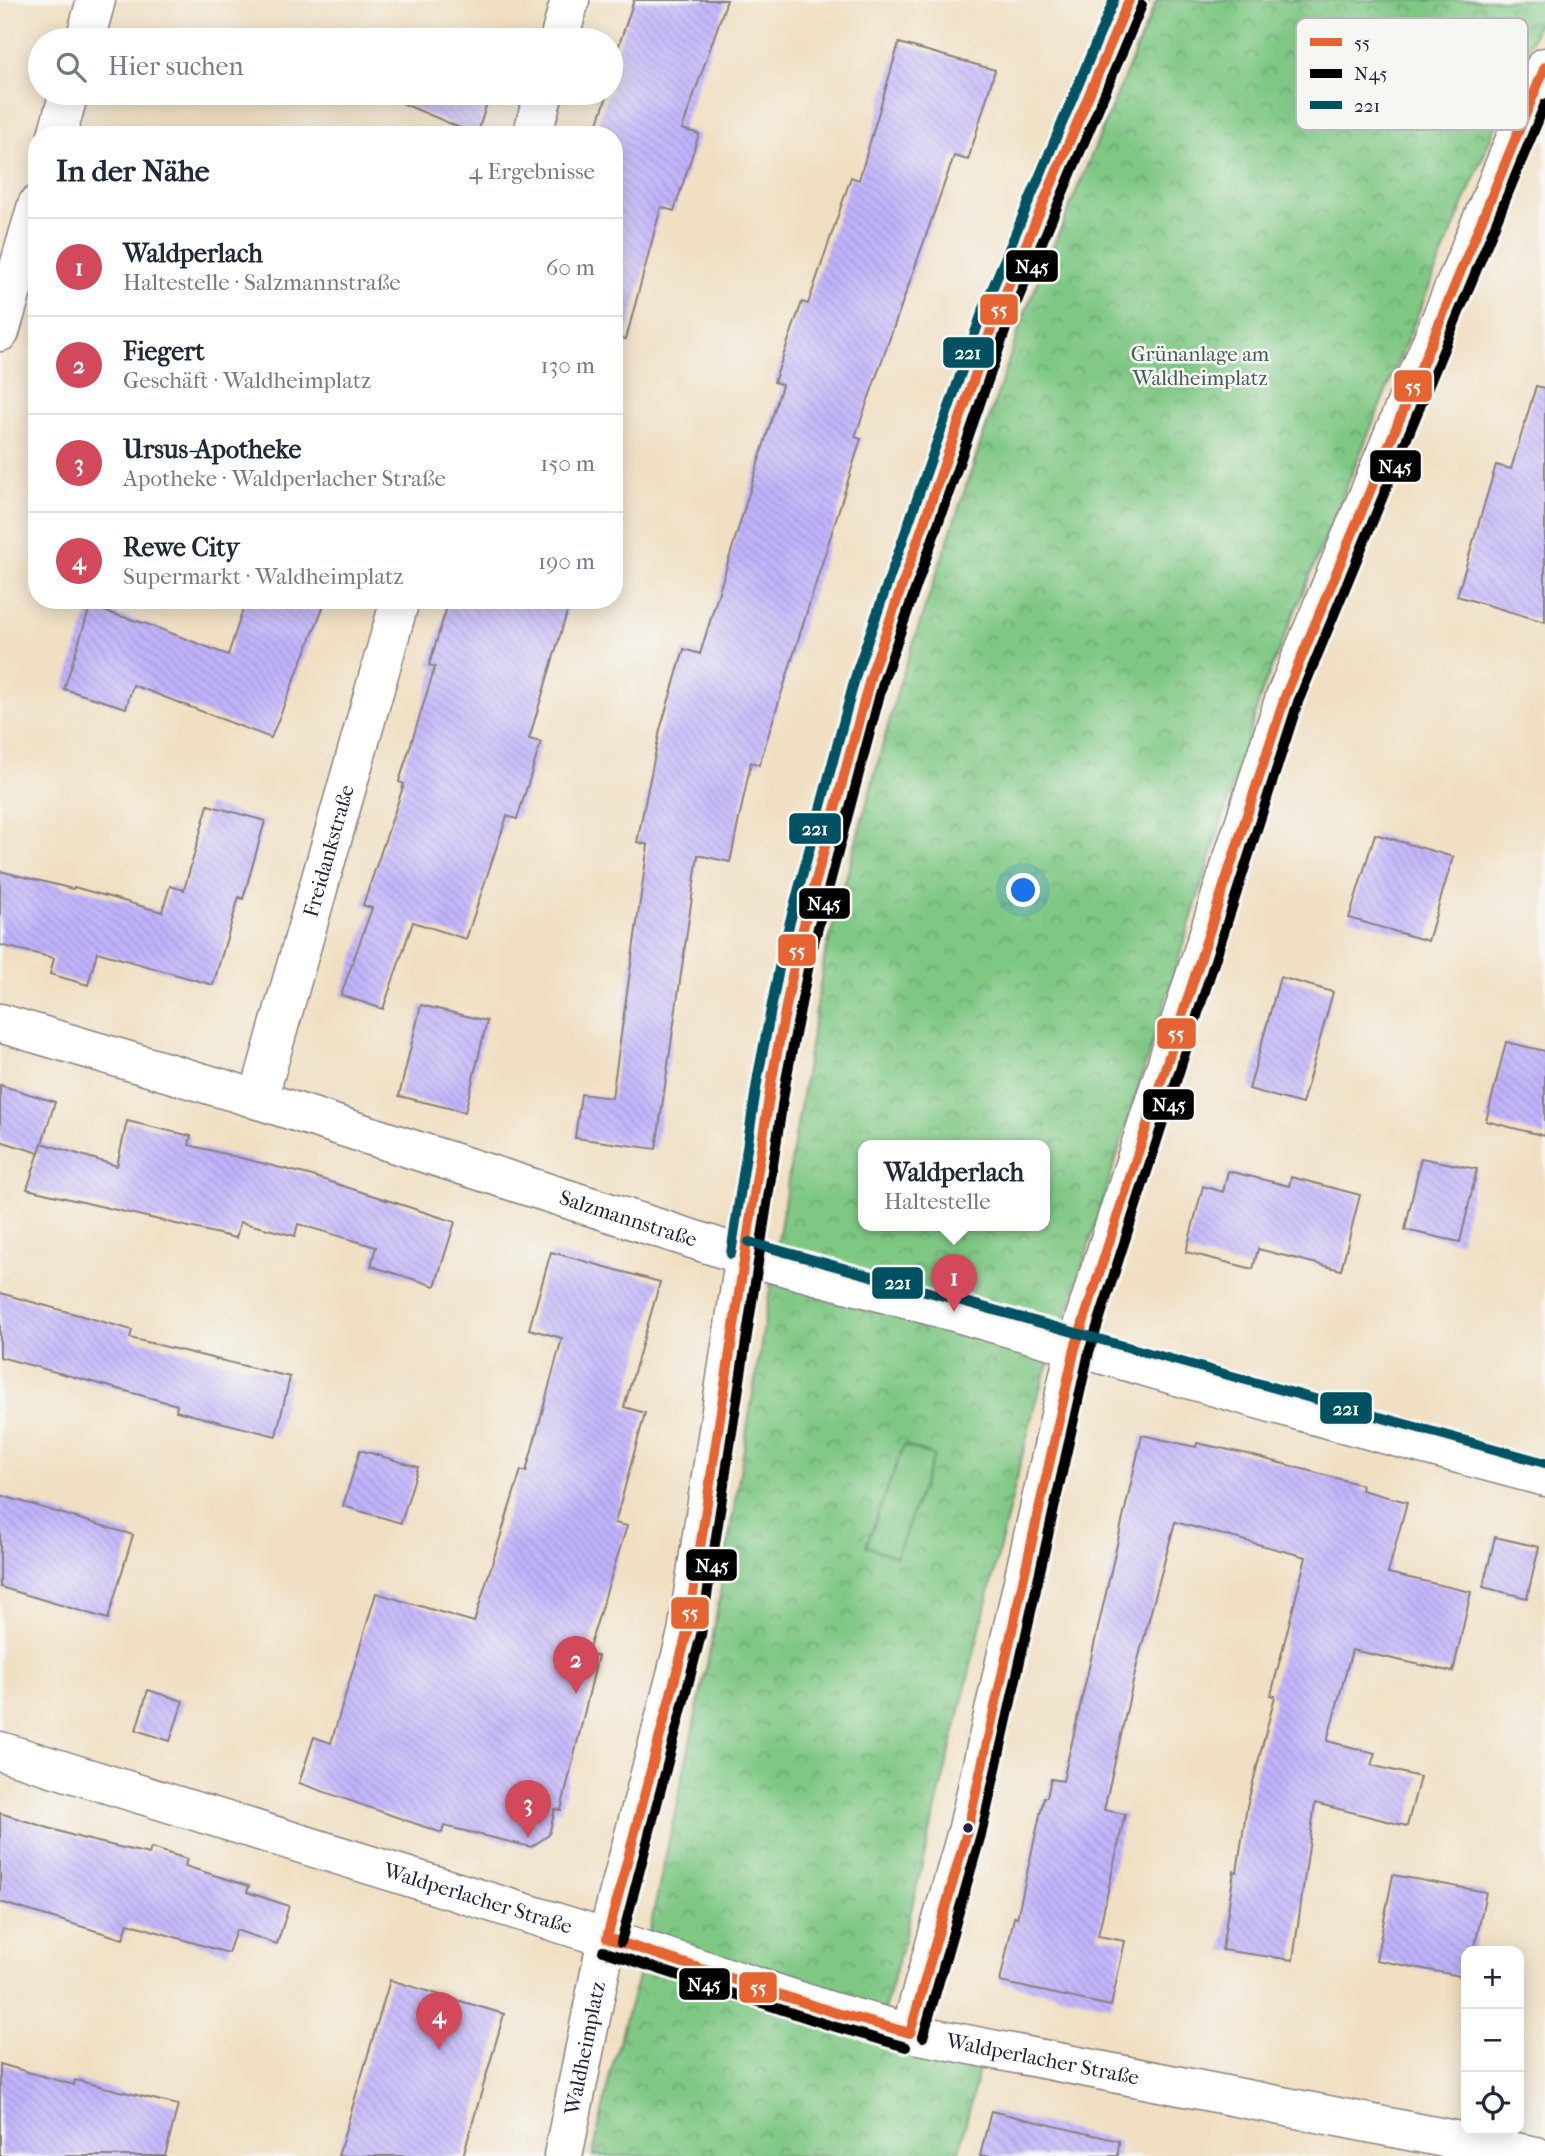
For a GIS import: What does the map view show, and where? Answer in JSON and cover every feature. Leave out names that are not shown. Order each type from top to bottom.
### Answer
[{"type":"street","points":[[88,28],[96,0]]},
{"type":"street","points":[[562,28],[570,0]]},
{"type":"street","name":"Waldheimplatz","points":[[563,2156],[607,1938],[687,1633],[772,1078],[797,951],[871,675],[995,317],[1129,0]]},
{"type":"street","points":[[1528,108],[1545,67]]},
{"type":"street","points":[[60,126],[66,105]]},
{"type":"street","points":[[535,126],[541,105]]},
{"type":"street","points":[[910,2033],[968,1828],[1075,1348],[1285,697],[1519,130]]},
{"type":"street","points":[[0,332],[28,236]]},
{"type":"street","name":"Freidankstraße","points":[[258,1100],[397,609]]},
{"type":"street","name":"Salzmannstraße","points":[[0,1023],[258,1100],[745,1256],[1545,1477]]},
{"type":"street","name":"Waldperlacher Straße","points":[[0,1751],[607,1938],[833,2012],[910,2033],[1536,2156]]},
{"type":"green space","name":"Grünanlage am Waldheimplatz","points":[[1157,0],[1545,0],[1545,7],[1528,48],[1528,18],[1296,18],[1296,130],[1494,130],[1264,686],[1074,1293],[1036,1400],[902,1947],[876,2039],[980,2065],[958,2156],[593,2156],[610,2074],[645,1952],[713,1636],[825,955],[900,682],[1024,315]]},
{"type":"green space","points":[[904,1445],[934,1456],[896,1557],[866,1546]]},
{"type":"building","points":[[634,0],[727,0],[682,129],[699,134],[674,211],[661,207],[626,339],[623,338],[623,126],[597,126],[604,105],[623,105],[623,33]]},
{"type":"building","points":[[899,43],[995,70],[968,160],[954,156],[855,437],[861,439],[759,765],[751,762],[730,862],[698,855],[656,1149],[575,1138],[581,1094],[612,1098],[648,845],[637,842],[660,730],[684,649],[700,654],[782,385],[774,382],[802,302],[808,304],[851,177],[859,180]]},
{"type":"building","points":[[406,105],[486,105],[480,126],[456,126]]},
{"type":"building","points":[[1536,386],[1545,388],[1545,622],[1457,596],[1496,465],[1511,469]]},
{"type":"building","points":[[89,609],[147,624],[228,655],[243,609],[322,609],[271,738],[133,685],[126,708],[64,689]]},
{"type":"building","points":[[446,609],[568,609],[529,739],[541,742],[517,819],[507,816],[466,939],[413,922],[383,1009],[341,995],[372,908],[363,905],[404,784],[399,782],[435,667],[429,665]]},
{"type":"building","points":[[208,805],[265,821],[243,899],[239,897],[213,985],[97,952],[88,985],[50,974],[54,958],[0,945],[0,871],[73,889],[74,887],[162,912],[170,886],[184,890]]},
{"type":"building","points":[[1375,834],[1453,857],[1428,941],[1349,918]]},
{"type":"building","points":[[1280,977],[1333,992],[1302,1104],[1249,1089]]},
{"type":"building","points":[[421,1005],[487,1021],[465,1112],[399,1096]]},
{"type":"building","points":[[1506,1042],[1545,1051],[1545,1136],[1486,1121]]},
{"type":"building","points":[[0,1085],[55,1102],[39,1153],[0,1141]]},
{"type":"building","points":[[127,1121],[191,1136],[189,1145],[309,1175],[455,1222],[435,1286],[371,1266],[376,1247],[298,1224],[295,1236],[240,1222],[236,1238],[27,1189],[42,1143],[117,1166]]},
{"type":"building","points":[[1421,1158],[1477,1169],[1460,1242],[1405,1230]]},
{"type":"building","points":[[1228,1171],[1289,1186],[1291,1177],[1360,1195],[1341,1270],[1258,1249],[1253,1269],[1186,1252],[1203,1186],[1223,1192]]},
{"type":"building","points":[[551,1252],[660,1282],[624,1407],[645,1413],[615,1523],[627,1526],[587,1654],[598,1656],[561,1810],[555,1809],[549,1835],[531,1847],[444,1826],[442,1833],[299,1783],[314,1737],[331,1743],[376,1593],[474,1622],[521,1470],[526,1472],[562,1338],[529,1329]]},
{"type":"building","points":[[0,1293],[132,1330],[130,1338],[290,1377],[276,1436],[176,1411],[177,1405],[0,1357]]},
{"type":"building","points":[[1142,1435],[1196,1447],[1197,1443],[1243,1453],[1362,1485],[1361,1490],[1407,1502],[1388,1573],[1471,1592],[1453,1672],[1352,1650],[1327,1741],[1375,1753],[1371,1765],[1420,1777],[1407,1826],[1315,1803],[1293,1960],[1222,1950],[1247,1806],[1275,1696],[1271,1695],[1306,1557],[1175,1522],[1138,1660],[1104,1810],[1125,1814],[1098,1936],[1125,1941],[1111,2006],[1000,1982],[1044,1797],[1047,1797],[1051,1779],[1063,1781]]},
{"type":"building","points":[[360,1450],[418,1467],[401,1523],[343,1506]]},
{"type":"building","points":[[0,1495],[133,1535],[108,1619],[0,1587]]},
{"type":"building","points":[[1495,1537],[1539,1547],[1527,1598],[1483,1587]]},
{"type":"building","points":[[148,1690],[183,1701],[170,1741],[136,1730]]},
{"type":"building","points":[[0,1813],[81,1838],[149,1854],[151,1848],[187,1859],[185,1866],[249,1886],[247,1892],[289,1906],[277,1944],[236,1930],[228,1953],[128,1923],[123,1939],[0,1902]]},
{"type":"building","points":[[1393,1875],[1486,1892],[1475,1946],[1461,1946],[1461,1976],[1376,1960]]},
{"type":"building","points":[[390,1980],[504,2014],[463,2156],[338,2156]]},
{"type":"building","points":[[0,2064],[74,2085],[75,2080],[178,2105],[165,2156],[0,2156]]},
{"type":"building","points":[[991,2111],[1119,2141],[1118,2156],[980,2156]]},
{"type":"transit line","name":"221","points":[[731,1254],[758,1076],[783,948],[857,671],[982,313],[1114,0]]},
{"type":"transit line","name":"55","points":[[607,1938],[687,1633],[772,1078],[797,951],[871,675],[995,318],[1129,0]]},
{"type":"transit line","name":"N45","points":[[621,1942],[701,1635],[786,1080],[811,954],[884,679],[1008,323],[1142,5]]},
{"type":"transit line","name":"55","points":[[1528,108],[1545,67]]},
{"type":"transit line","name":"N45","points":[[923,2037],[982,1831],[1089,1352],[1298,702],[1545,104]]},
{"type":"transit line","name":"55","points":[[910,2033],[968,1828],[1075,1348],[1285,697],[1519,130]]},
{"type":"transit line","name":"221","points":[[749,1242],[1545,1463]]},
{"type":"transit line","name":"55","points":[[607,1938],[833,2012],[910,2033]]},
{"type":"transit line","name":"N45","points":[[603,1951],[829,2025],[906,2047]]},
{"type":"place","name":"Waldperlach","points":[[954,1312]]},
{"type":"place","name":"Fiegert","points":[[576,1694]]},
{"type":"place","name":"Ursus-Apotheke","points":[[528,1838]]},
{"type":"place","name":"Rewe City","points":[[439,2050]]}]
